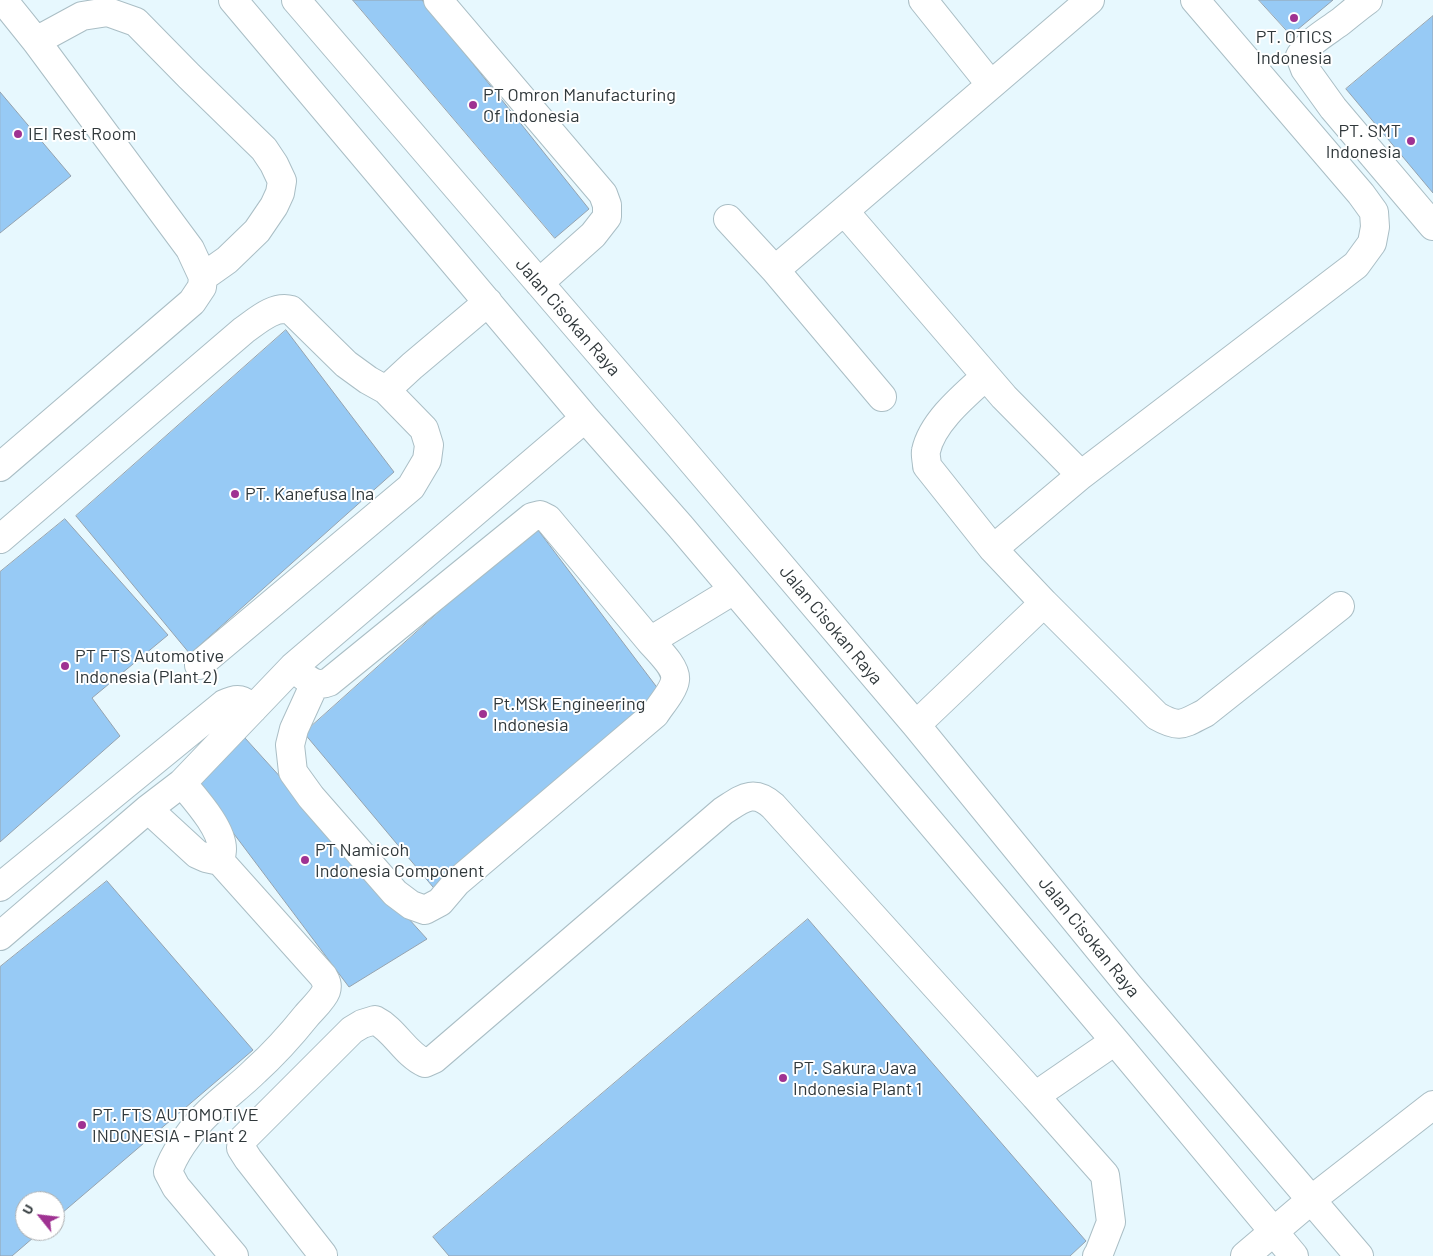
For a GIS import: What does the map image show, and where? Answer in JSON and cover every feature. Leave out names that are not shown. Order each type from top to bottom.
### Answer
[{"type":"street","points":[[0,467],[192,302],[202,288],[202,277],[190,249],[36,41],[3,0]]},
{"type":"street","name":"Jalan Cisokan Raya","points":[[296,0],[916,725],[1129,986],[1359,1256]]},
{"type":"street","points":[[438,0],[603,194],[608,205],[606,217],[593,235],[539,283]]},
{"type":"street","points":[[923,0],[991,85]]},
{"type":"street","points":[[775,270],[1090,0]]},
{"type":"street","points":[[993,549],[1081,475],[1356,265],[1372,243],[1375,227],[1374,212],[1361,194],[1195,0]]},
{"type":"street","points":[[1368,0],[1311,43],[1300,56],[1305,69],[1333,108],[1433,226]]},
{"type":"street","points":[[242,3],[585,418],[734,590],[1294,1256]]},
{"type":"street","points":[[36,41],[82,16],[108,12],[136,22],[264,149],[282,181],[280,193],[274,206],[257,231],[227,260],[202,277]]},
{"type":"street","points":[[844,211],[1004,397],[1081,475]]},
{"type":"street","points":[[728,219],[775,270],[882,396]]},
{"type":"street","points":[[386,390],[488,302]]},
{"type":"street","points":[[0,539],[244,330],[267,314],[284,308],[291,310],[346,364],[386,390],[424,429],[429,445],[427,460],[411,487],[200,665]]},
{"type":"street","points":[[986,376],[948,412],[932,436],[925,452],[927,466],[993,549],[1157,716],[1170,724],[1182,724],[1205,713],[1340,606]]},
{"type":"street","points":[[0,936],[148,809],[182,783],[293,667],[585,418]]},
{"type":"street","points":[[293,667],[308,680],[315,683],[322,685],[330,682],[532,517],[540,515],[548,519],[674,670],[675,680],[655,714],[457,882],[440,902],[425,910],[411,905],[395,893],[311,797],[293,772],[290,745],[294,729],[315,683]]},
{"type":"street","points":[[650,641],[734,590]]},
{"type":"street","points":[[916,725],[1044,603]]},
{"type":"street","points":[[0,887],[224,704],[233,699],[245,701],[253,710]]},
{"type":"street","points":[[182,783],[220,836],[222,850],[220,861]]},
{"type":"street","points":[[323,1255],[248,1159],[241,1148],[242,1140],[352,1030],[362,1024],[375,1020],[399,1039],[420,1060],[425,1063],[434,1059],[723,811],[745,797],[759,797],[772,806],[1036,1096],[1105,1175],[1111,1222],[1097,1256]]},
{"type":"street","points":[[148,809],[197,854],[220,861],[323,976],[326,982],[326,990],[322,997],[295,1029],[254,1072],[226,1095],[201,1120],[171,1161],[168,1172],[176,1187],[234,1256]]},
{"type":"street","points":[[1036,1096],[1115,1041]]},
{"type":"street","points":[[1245,1256],[1311,1200],[1433,1105]]},
{"type":"building","name":"PT Omron Manufacturing Of Indonesia","points":[[353,0],[422,0],[589,209],[555,238]]},
{"type":"building","name":"PT. OTICS Indonesia","points":[[1259,0],[1333,0],[1291,35]]},
{"type":"building","name":"PT. SMT Indonesia","points":[[1433,16],[1433,193],[1346,89]]},
{"type":"building","name":"IEI Rest Room","points":[[0,92],[71,176],[0,233]]},
{"type":"building","name":"PT. Kanefusa Ina","points":[[286,330],[394,472],[190,654],[76,516]]},
{"type":"building","name":"PT FTS Automotive Indonesia (Plant 2)","points":[[65,519],[168,635],[92,698],[120,736],[0,842],[0,572]]},
{"type":"building","name":"Pt.MSk Engineering Indonesia","points":[[535,526],[662,694],[438,893],[304,733]]},
{"type":"building","name":"PT Namicoh Indonesia Component","points":[[245,738],[427,939],[349,987],[195,782]]},
{"type":"building","name":"PT. FTS AUTOMOTIVE INDONESIA - Plant 2","points":[[107,881],[253,1050],[65,1210],[65,1191],[15,1191],[15,1241],[29,1241],[12,1256],[0,1256],[0,967]]},
{"type":"building","name":"PT. Sakura Java Indonesia Plant 1","points":[[808,919],[1086,1241],[1070,1256],[449,1256],[433,1237]]},
{"type":"place","name":"PT. OTICS Indonesia","points":[[1294,18]]},
{"type":"place","name":"PT Omron Manufacturing Of Indonesia","points":[[473,105]]},
{"type":"place","name":"IEI Rest Room","points":[[18,134]]},
{"type":"place","name":"PT. SMT Indonesia","points":[[1411,141]]},
{"type":"place","name":"PT. Kanefusa Ina","points":[[235,494]]},
{"type":"place","name":"PT FTS Automotive Indonesia (Plant 2)","points":[[65,666]]},
{"type":"place","name":"Pt.MSk Engineering Indonesia","points":[[483,714]]},
{"type":"place","name":"PT Namicoh Indonesia Component","points":[[305,860]]},
{"type":"place","name":"PT. Sakura Java Indonesia Plant 1","points":[[783,1078]]},
{"type":"place","name":"PT. FTS AUTOMOTIVE INDONESIA - Plant 2","points":[[82,1125]]}]
